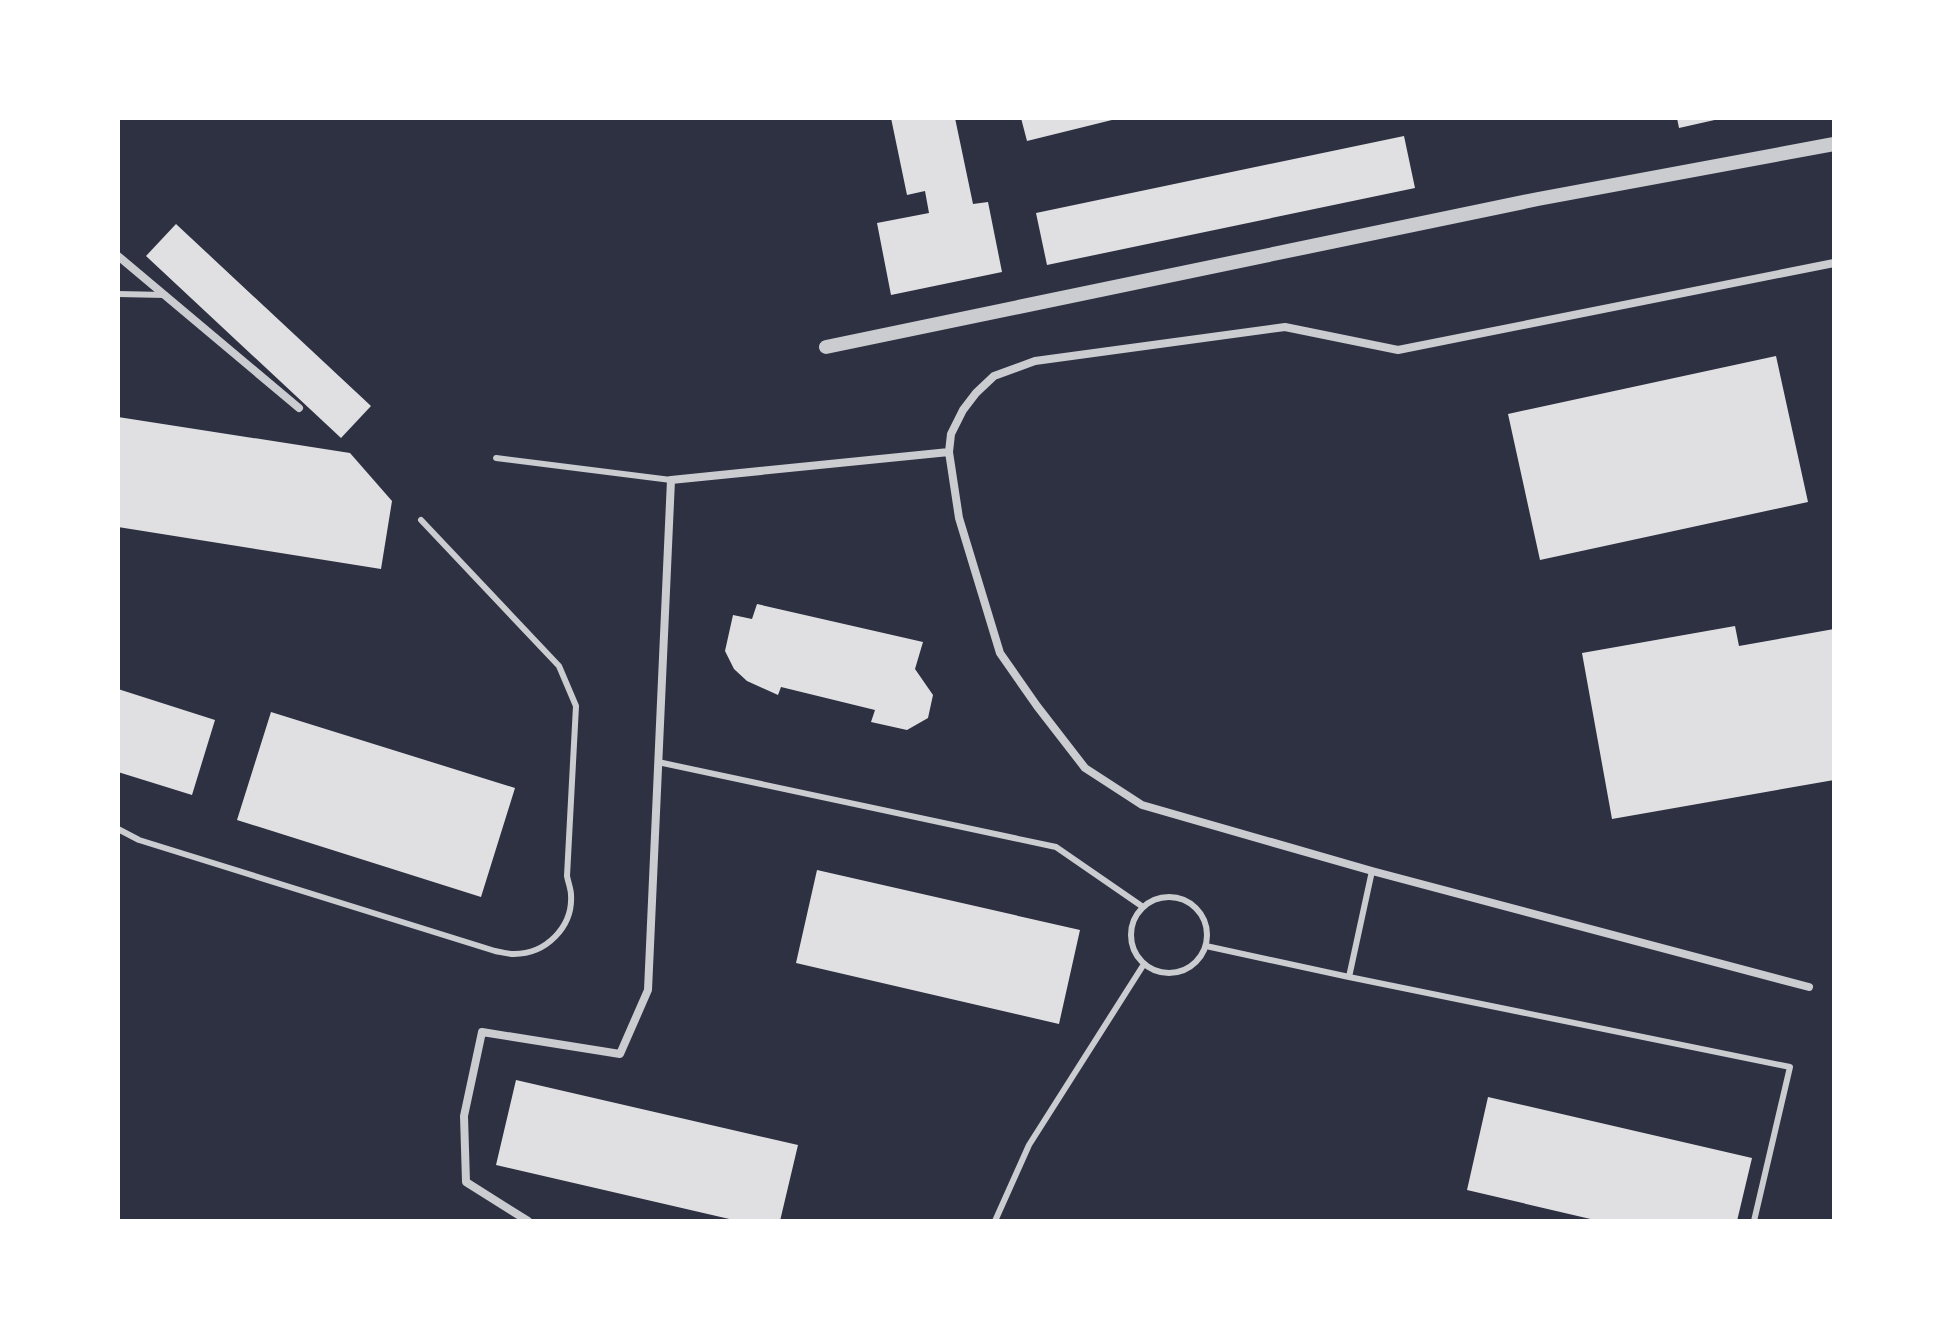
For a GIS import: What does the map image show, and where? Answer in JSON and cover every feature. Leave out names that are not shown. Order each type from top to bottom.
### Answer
[{"type":"street","points":[[826,347],[1538,199],[1834,144]]},
{"type":"street","points":[[118,256],[299,408]]},
{"type":"street","points":[[1809,987],[1372,871],[1142,805],[1085,768],[1000,653],[959,518],[949,452],[951,434],[976,393],[994,376],[1035,361],[1285,327],[1398,350],[1834,263]]},
{"type":"street","points":[[528,1221],[466,1182],[464,1116],[482,1032],[620,1054],[648,990],[671,480],[949,452]]},
{"type":"lane","points":[[118,294],[165,295]]},
{"type":"lane","points":[[496,458],[671,480]]},
{"type":"lane","points":[[118,829],[139,840],[495,951],[513,955],[532,952],[549,943],[570,913],[571,894],[567,876],[576,706],[559,666],[421,520]]},
{"type":"lane","points":[[658,762],[1056,847],[1143,907]]},
{"type":"lane","points":[[1349,977],[1372,871]]},
{"type":"lane","points":[[1166,897],[1190,902],[1199,911],[1205,922],[1206,946],[1192,966],[1167,973],[1155,971],[1144,964],[1131,942],[1135,917],[1143,907],[1166,897]]},
{"type":"lane","points":[[1206,946],[1790,1067],[1754,1221]]},
{"type":"lane","points":[[995,1221],[1029,1145],[1144,964]]},
{"type":"building","points":[[891,118],[955,118],[973,204],[988,202],[1002,272],[891,295],[877,223],[929,213],[925,191],[907,195]]},
{"type":"building","points":[[1021,118],[1116,118],[1116,119],[1027,141]]},
{"type":"building","points":[[1677,118],[1719,118],[1719,119],[1679,128]]},
{"type":"building","points":[[1404,136],[1415,188],[1047,265],[1036,213]]},
{"type":"building","points":[[176,224],[371,406],[341,438],[146,256]]},
{"type":"building","points":[[1776,356],[1808,502],[1540,560],[1508,414]]},
{"type":"building","points":[[118,417],[350,453],[392,501],[381,569],[118,527]]},
{"type":"building","points":[[757,604],[923,642],[915,669],[933,695],[928,718],[907,730],[871,722],[875,710],[781,687],[778,695],[747,681],[734,669],[725,651],[733,615],[752,619]]},
{"type":"building","points":[[1735,626],[1739,646],[1834,629],[1834,780],[1612,819],[1582,653]]},
{"type":"building","points":[[118,689],[215,720],[192,795],[118,772]]},
{"type":"building","points":[[271,712],[515,788],[481,897],[237,820]]},
{"type":"building","points":[[817,870],[1080,930],[1059,1024],[796,963]]},
{"type":"building","points":[[516,1080],[798,1145],[780,1221],[738,1221],[496,1165]]},
{"type":"building","points":[[1488,1097],[1752,1158],[1737,1221],[1599,1221],[1467,1190]]}]
